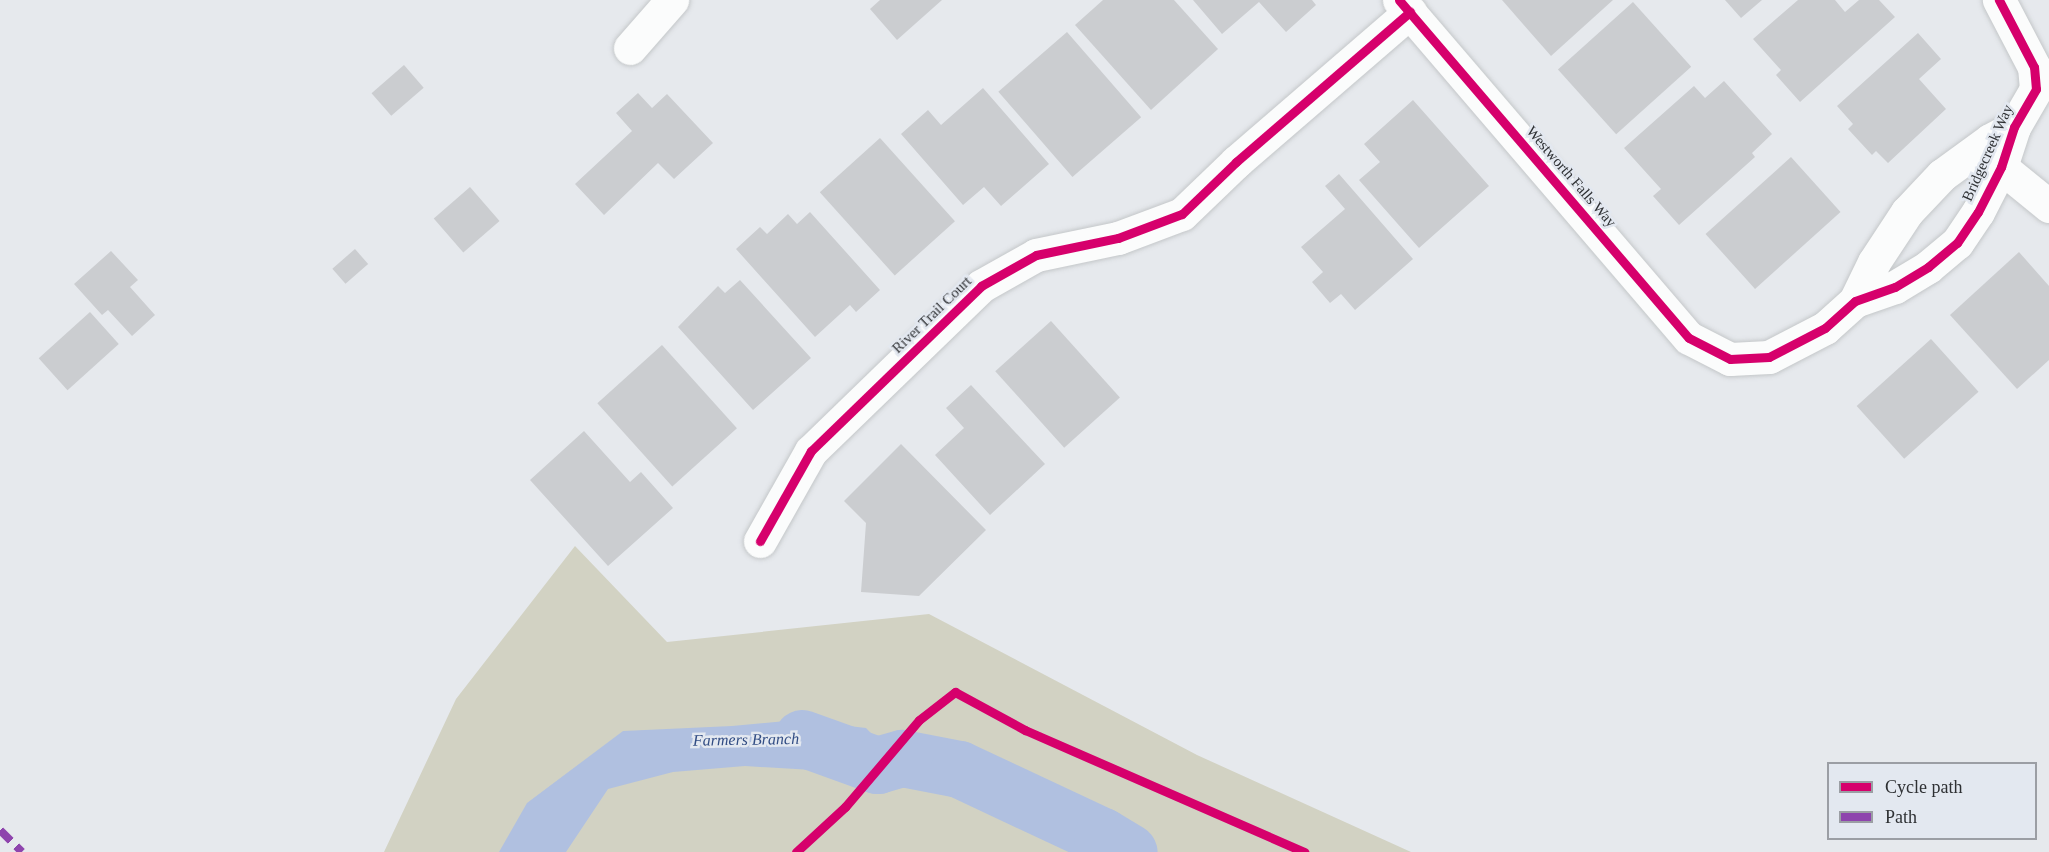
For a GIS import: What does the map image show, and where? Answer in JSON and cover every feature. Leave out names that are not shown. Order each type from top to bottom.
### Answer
[{"type":"street","points":[[630,48],[672,0]]},
{"type":"street","name":"Bridgecreek Way","points":[[1730,359],[1769,357],[1825,328],[1855,301],[1874,262],[1907,212],[1942,175],[1990,140],[2014,127],[2043,93],[2034,67],[1993,3]]},
{"type":"street","name":"Westworth Falls Way","points":[[1404,6],[1689,338],[1730,359]]},
{"type":"street","name":"River Trail Court","points":[[760,541],[811,451],[981,286],[1036,255],[1118,238],[1182,214],[1404,6]]},
{"type":"street","name":"Bridgecreek Way","points":[[1855,301],[1895,287],[1928,267],[1957,243],[1978,212],[2001,167],[2014,127]]},
{"type":"street","points":[[2001,167],[2049,206]]},
{"type":"shaded area","points":[[575,546],[667,642],[929,614],[1197,755],[1411,852],[384,852],[456,699]]},
{"type":"water","points":[[797,720],[866,728],[893,756],[863,773],[745,766],[673,772],[608,789],[566,852],[499,852],[527,803],[623,731],[732,726]]},
{"type":"building","points":[[880,0],[942,0],[897,40],[870,9]]},
{"type":"building","points":[[1103,0],[1174,0],[1218,49],[1151,110],[1075,25]]},
{"type":"building","points":[[1193,0],[1312,0],[1316,5],[1286,32],[1259,2],[1222,34]]},
{"type":"building","points":[[1502,0],[1613,0],[1551,56]]},
{"type":"building","points":[[1725,0],[1762,0],[1741,18]]},
{"type":"building","points":[[1798,0],[1835,0],[1845,12],[1859,0],[1879,0],[1895,17],[1800,102],[1776,75],[1781,70],[1753,39]]},
{"type":"building","points":[[1633,2],[1691,67],[1616,134],[1558,70]]},
{"type":"building","points":[[1067,32],[1141,117],[1072,177],[998,92]]},
{"type":"building","points":[[1918,33],[1941,59],[1919,79],[1946,109],[1888,163],[1876,151],[1872,155],[1848,129],[1853,124],[1837,106]]},
{"type":"building","points":[[404,65],[424,88],[391,116],[372,93]]},
{"type":"building","points":[[1724,81],[1772,134],[1752,153],[1755,157],[1679,225],[1653,196],[1661,189],[1624,148],[1694,86],[1705,98]]},
{"type":"building","points":[[983,88],[1049,164],[1001,206],[984,187],[963,205],[901,134],[928,110],[941,125]]},
{"type":"building","points":[[638,93],[652,108],[667,94],[713,143],[674,179],[658,163],[604,215],[575,184],[632,131],[616,113]]},
{"type":"building","points":[[1413,100],[1489,186],[1419,248],[1359,180],[1380,162],[1364,144]]},
{"type":"building","points":[[880,138],[955,221],[895,275],[820,192]]},
{"type":"building","points":[[1791,157],[1841,212],[1755,289],[1706,234]]},
{"type":"building","points":[[1339,174],[1413,259],[1355,310],[1341,294],[1330,303],[1312,282],[1323,272],[1301,247],[1345,209],[1325,186]]},
{"type":"building","points":[[470,187],[500,221],[463,252],[434,218]]},
{"type":"building","points":[[810,212],[880,290],[856,312],[850,305],[815,337],[736,249],[760,227],[767,234],[788,214],[797,224]]},
{"type":"building","points":[[355,249],[368,264],[345,284],[332,269]]},
{"type":"building","points":[[111,251],[138,280],[130,287],[155,315],[132,336],[108,310],[102,315],[74,284]]},
{"type":"building","points":[[2019,252],[2049,286],[2049,360],[2017,389],[1950,315]]},
{"type":"building","points":[[740,280],[811,358],[753,410],[678,327],[718,286],[725,293]]},
{"type":"building","points":[[90,312],[119,344],[67,390],[39,358]]},
{"type":"building","points":[[1051,321],[1120,398],[1064,448],[995,371]]},
{"type":"building","points":[[1931,339],[1979,392],[1904,459],[1857,406]]},
{"type":"building","points":[[662,345],[737,428],[672,486],[597,403]]},
{"type":"building","points":[[971,385],[1045,464],[990,515],[935,455],[964,428],[946,408]]},
{"type":"building","points":[[584,431],[630,482],[641,472],[673,508],[608,566],[530,480]]},
{"type":"building","points":[[901,444],[986,530],[919,596],[861,592],[866,523],[844,501]]},
{"type":"waterway","name":"Farmers Branch","points":[[802,738],[877,765],[902,758],[959,769],[1102,836],[1129,852]]},
{"type":"marked path","points":[[0,830],[22,852]]},
{"type":"cycle path","points":[[1399,0],[1689,338],[1730,359],[1769,357],[1825,328],[1855,301],[1895,287],[1928,267],[1957,243],[1978,212],[2001,167],[2014,127],[2036,89],[2034,67],[1999,0]]},
{"type":"cycle path","points":[[760,541],[811,451],[981,286],[1036,255],[1118,238],[1182,214],[1236,162],[1410,12]]},
{"type":"cycle path","points":[[796,852],[845,807],[919,720],[955,692],[1025,730],[1304,852]]}]
